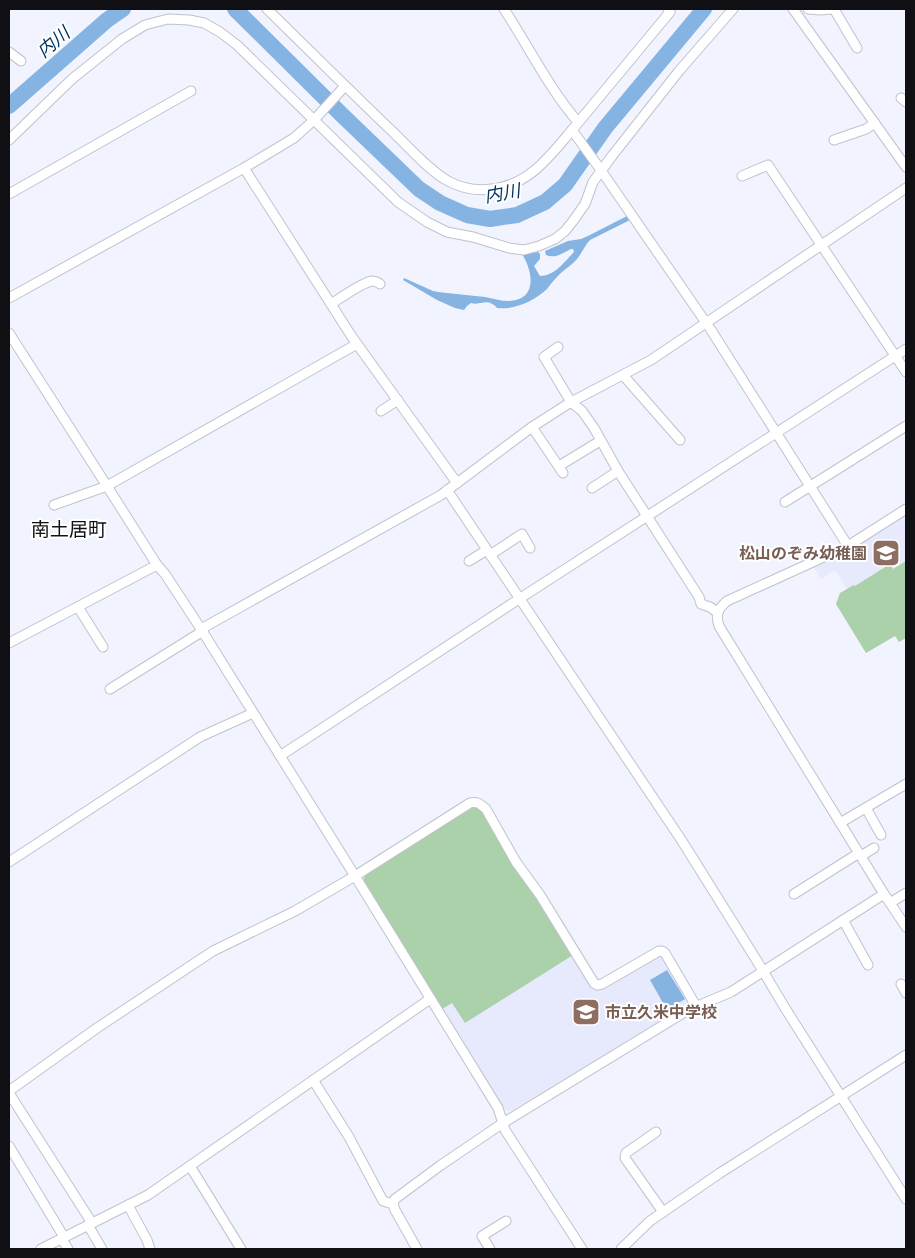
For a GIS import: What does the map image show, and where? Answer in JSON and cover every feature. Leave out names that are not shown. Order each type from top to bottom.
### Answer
[{"type":"street","points":[[267,9],[343,88],[433,170],[447,181],[461,187],[477,190],[512,185],[530,176],[573,132],[578,122],[670,10]]},
{"type":"street","points":[[504,9],[546,81],[578,122]]},
{"type":"street","points":[[9,140],[72,79],[122,38],[145,24],[168,19],[189,20],[204,24],[220,32],[237,45],[315,118],[398,202],[426,222],[447,232],[524,250],[539,246],[565,231],[584,204],[600,168],[678,71],[733,9]]},
{"type":"street","points":[[793,9],[906,167]]},
{"type":"street","points":[[808,9],[833,9],[857,48]]},
{"type":"street","points":[[9,52],[21,62]]},
{"type":"street","points":[[9,298],[244,168],[294,138],[343,88]]},
{"type":"street","points":[[9,194],[191,91]]},
{"type":"street","points":[[834,140],[866,129],[875,123]]},
{"type":"street","points":[[573,132],[600,168],[706,323],[848,546]]},
{"type":"street","points":[[742,176],[768,165],[906,372]]},
{"type":"street","points":[[244,168],[357,344],[457,483]]},
{"type":"street","points":[[110,689],[202,630],[441,495],[532,427],[570,402],[651,360],[906,188]]},
{"type":"street","points":[[331,304],[364,283],[372,281],[380,284]]},
{"type":"street","points":[[9,333],[157,565],[202,630],[498,1108],[505,1130],[582,1249]]},
{"type":"street","points":[[54,505],[108,486],[357,344]]},
{"type":"street","points":[[558,348],[544,357],[570,402],[582,411],[594,428],[618,472],[699,597],[701,604],[718,612]]},
{"type":"street","points":[[280,756],[906,349]]},
{"type":"street","points":[[623,375],[680,440]]},
{"type":"street","points":[[381,411],[398,400]]},
{"type":"street","points":[[785,502],[906,426]]},
{"type":"street","points":[[532,427],[561,470],[600,441]]},
{"type":"street","points":[[592,488],[618,472]]},
{"type":"street","points":[[447,490],[682,841],[784,1008],[906,1199]]},
{"type":"street","points":[[906,509],[848,546],[727,601],[721,606],[717,619],[719,626],[884,894],[903,917],[906,928]]},
{"type":"street","points":[[469,561],[522,534],[530,548]]},
{"type":"street","points":[[9,643],[157,565]]},
{"type":"street","points":[[78,607],[103,647]]},
{"type":"street","points":[[9,862],[200,737],[253,713]]},
{"type":"street","points":[[840,823],[906,784]]},
{"type":"street","points":[[102,1249],[90,1224],[9,1092],[97,1028],[213,951],[295,911],[355,876],[470,803],[480,803],[486,809],[516,862],[540,895],[594,983],[597,985],[602,984],[662,951],[696,1006]]},
{"type":"street","points":[[866,808],[882,835]]},
{"type":"street","points":[[794,894],[874,848]]},
{"type":"street","points":[[890,903],[906,893]]},
{"type":"street","points":[[417,1249],[395,1210],[393,1204],[395,1199],[503,1123],[688,1010],[731,992],[884,894]]},
{"type":"street","points":[[843,920],[868,965]]},
{"type":"street","points":[[901,984],[906,993]]},
{"type":"street","points":[[41,1249],[148,1195],[430,999]]},
{"type":"street","points":[[621,1249],[650,1221],[720,1173],[906,1055]]},
{"type":"street","points":[[313,1080],[349,1137],[383,1201],[393,1204]]},
{"type":"street","points":[[656,1132],[626,1153],[625,1158],[663,1212]]},
{"type":"street","points":[[9,1146],[68,1249]]},
{"type":"street","points":[[190,1166],[236,1248]]},
{"type":"street","points":[[128,1205],[150,1249]]},
{"type":"street","points":[[490,1249],[482,1236],[506,1221]]},
{"type":"shaded area","points":[[906,513],[906,638],[899,642],[895,636],[866,653],[836,604],[840,593],[847,589],[835,570],[821,579],[813,566]]},
{"type":"shaded area","points":[[473,805],[593,986],[660,954],[663,955],[691,1002],[511,1111],[506,1111],[384,916]]},
{"type":"green space","points":[[906,561],[906,638],[899,642],[895,636],[866,653],[836,604],[840,593],[890,564],[893,569]]},
{"type":"green space","points":[[473,805],[480,808],[573,955],[465,1023],[452,1003],[442,1009],[362,882],[366,874]]},
{"type":"water","points":[[627,216],[630,220],[590,240],[577,259],[542,293],[530,301],[511,308],[497,308],[487,302],[471,303],[464,310],[455,308],[403,280],[404,278],[438,292],[504,301],[516,300],[523,297],[527,292],[531,280],[528,266],[522,254],[538,252],[540,259],[534,266],[540,276],[550,274],[574,252],[571,249],[559,255],[549,256],[546,255],[545,251],[568,241],[581,239]]},
{"type":"water","points":[[667,970],[685,999],[667,1010],[650,980]]},
{"type":"waterway","name":"内川","points":[[9,106],[107,20],[123,9]]},
{"type":"waterway","name":"内川","points":[[235,9],[419,189],[440,203],[467,215],[490,219],[517,215],[545,202],[565,185],[605,128],[704,9]]},
{"type":"place","name":"松山のぞみ幼稚園","points":[[886,553]]},
{"type":"place","name":"市立久米中学校","points":[[586,1012]]},
{"type":"district","name":"南土居町","points":[[69,529]]}]
